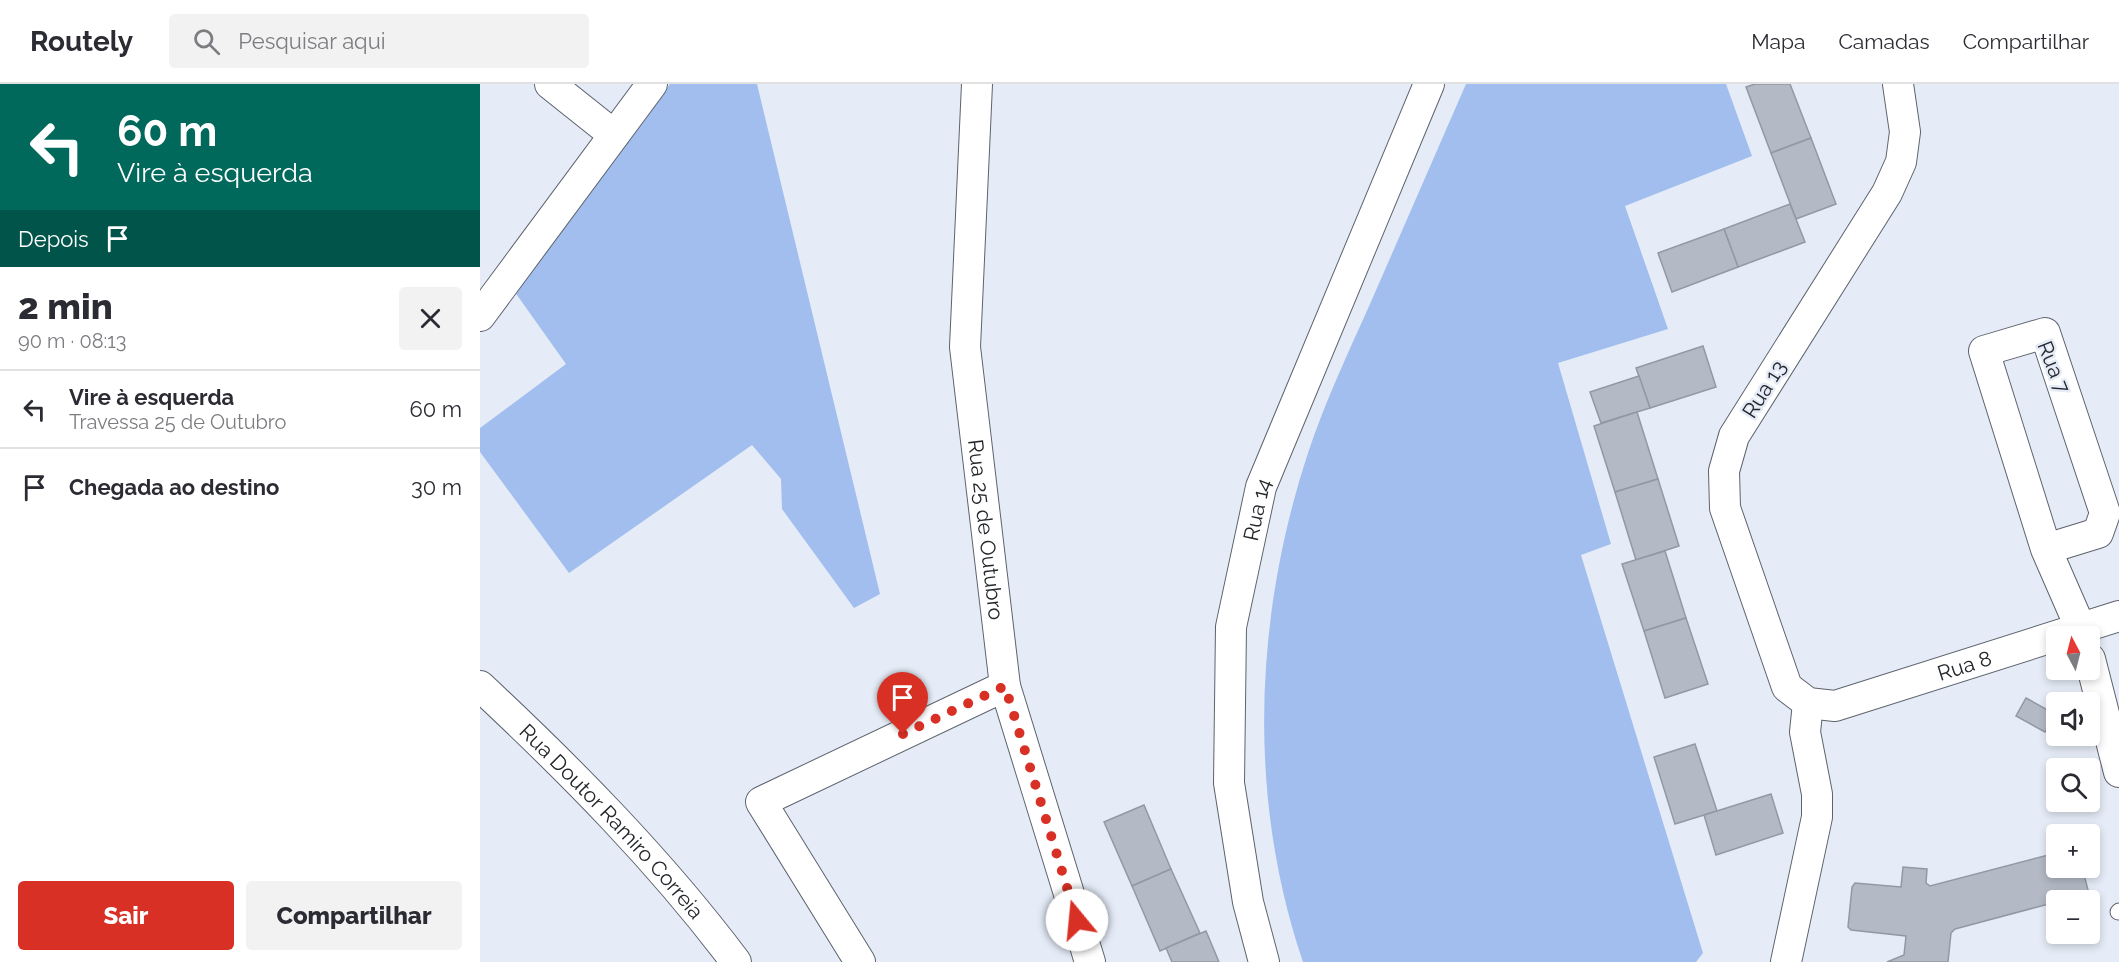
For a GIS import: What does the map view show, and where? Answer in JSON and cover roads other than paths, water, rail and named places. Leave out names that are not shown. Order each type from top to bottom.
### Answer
[{"type":"street","points":[[550,84],[614,135]]},
{"type":"street","points":[[480,316],[652,84]]},
{"type":"street","name":"Rua 25 de Outubro","points":[[977,84],[965,347],[1005,686],[1090,962]]},
{"type":"street","name":"Rua 14","points":[[1264,962],[1248,902],[1229,783],[1231,627],[1261,487],[1429,84]]},
{"type":"street","name":"Rua 13","points":[[1808,703],[1787,687],[1725,508],[1724,471],[1734,436],[1887,193],[1901,162],[1905,132],[1898,84]]},
{"type":"street","name":"Rua 7","points":[[2046,549],[2098,533],[2105,513],[2045,333],[1984,351],[2046,549],[2079,626]]},
{"type":"street","name":"Rua 8","points":[[2096,626],[2119,616]]},
{"type":"street","name":"Rua 8","points":[[1808,703],[1835,706],[2046,643]]},
{"type":"street","points":[[2095,680],[2119,772]]},
{"type":"street","name":"Rua Doutor Ramiro Correia","points":[[480,686],[573,773],[696,909],[736,962]]},
{"type":"street","points":[[860,962],[761,802],[1005,686]]},
{"type":"street","points":[[1786,962],[1817,817],[1817,794],[1804,732],[1808,703]]}]
